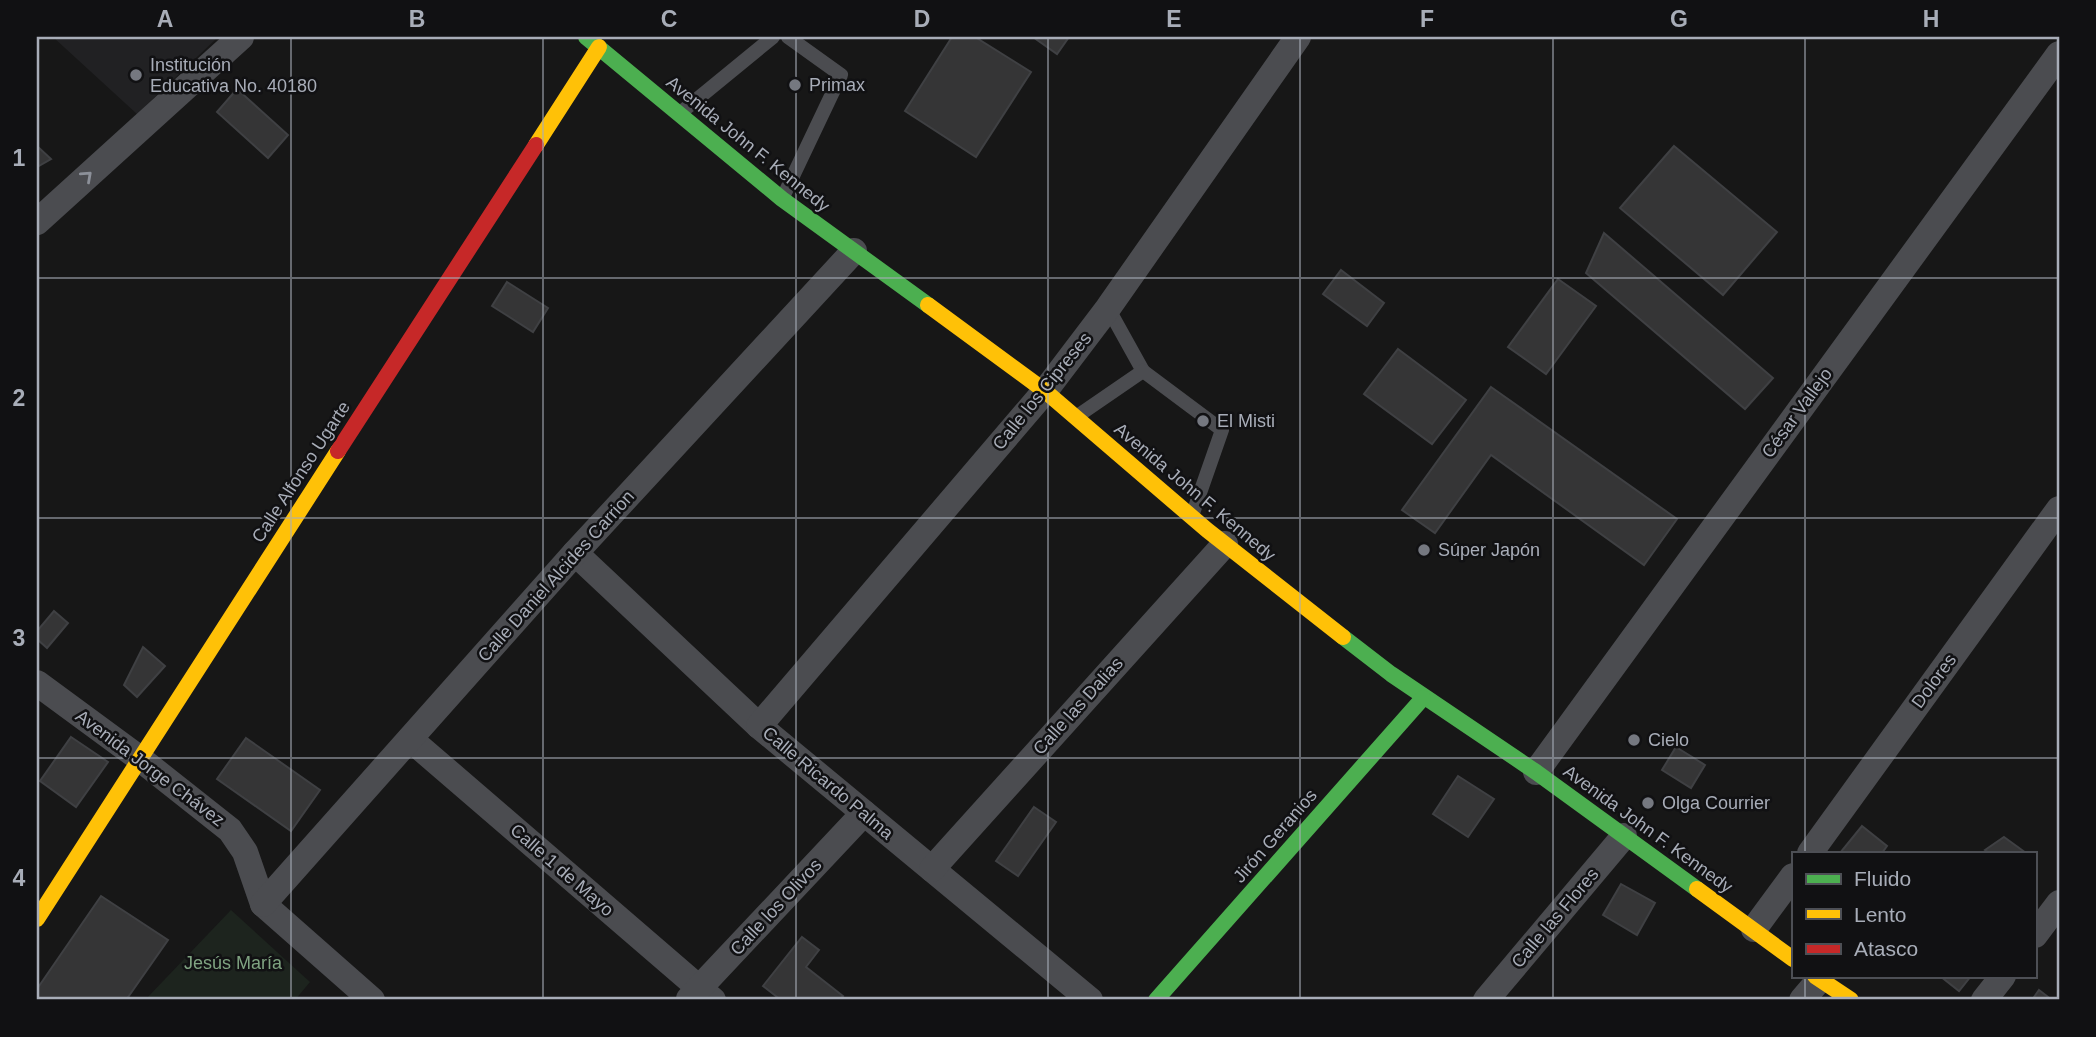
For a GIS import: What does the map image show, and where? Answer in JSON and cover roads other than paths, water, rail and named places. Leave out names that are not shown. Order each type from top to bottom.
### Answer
[{"type":"main road","name":"Avenida John F. Kennedy","points":[[586,37],[782,199],[1045,391],[1191,518],[1423,698],[1536,772],[1792,958]]},
{"type":"main road","name":"Calle Alfonso Ugarte","points":[[37,919],[599,47]]},
{"type":"main road","name":"Jirón Geranios","points":[[1156,1000],[1423,698]]},
{"type":"main road","points":[[1818,978],[1851,1000]]},
{"type":"street","points":[[37,222],[241,37]]},
{"type":"street","name":"Calle los Cipreses","points":[[760,726],[1045,391],[1108,309],[1298,37]]},
{"type":"street","name":"César Vallejo","points":[[1536,772],[2059,54]]},
{"type":"street","name":"Calle Daniel Alcides Carrion","points":[[263,904],[575,553],[854,251]]},
{"type":"street","name":"Dolores","points":[[1811,852],[2059,509]]},
{"type":"street","name":"Calle las Dalias","points":[[932,869],[1224,544]]},
{"type":"street","name":"Calle Ricardo Palma","points":[[575,553],[760,726],[1090,1000]]},
{"type":"street","name":"Avenida Jorge Chávez","points":[[37,683],[139,758],[230,830],[245,852],[263,904]]},
{"type":"street","name":"Calle 1 de Mayo","points":[[410,739],[700,996]]},
{"type":"street","name":"Calle los Olivos","points":[[700,996],[864,813]]},
{"type":"street","name":"Calle las Flores","points":[[1486,1000],[1624,836]]},
{"type":"street","points":[[1754,929],[1792,877]]},
{"type":"street","points":[[2036,934],[2059,903]]},
{"type":"street","points":[[263,904],[355,995]]},
{"type":"street","points":[[1802,1000],[1818,978]]},
{"type":"street","points":[[1984,1000],[2001,978]]},
{"type":"lane","points":[[679,114],[773,37]]},
{"type":"lane","points":[[782,199],[841,75],[788,37]]},
{"type":"lane","points":[[1108,309],[1143,371],[1222,430],[1191,518]]},
{"type":"lane","points":[[1075,417],[1143,371]]},
{"type":"place","name":"Institución Educativa No. 40180","points":[[136,75]]},
{"type":"place","name":"Primax","points":[[795,85]]},
{"type":"place","name":"El Misti","points":[[1203,421]]},
{"type":"place","name":"Súper Japón","points":[[1424,550]]},
{"type":"place","name":"Cielo","points":[[1634,740]]},
{"type":"place","name":"Olga Courrier","points":[[1648,803]]},
{"type":"park label","name":"Jesús María","points":[[233,963]]}]
